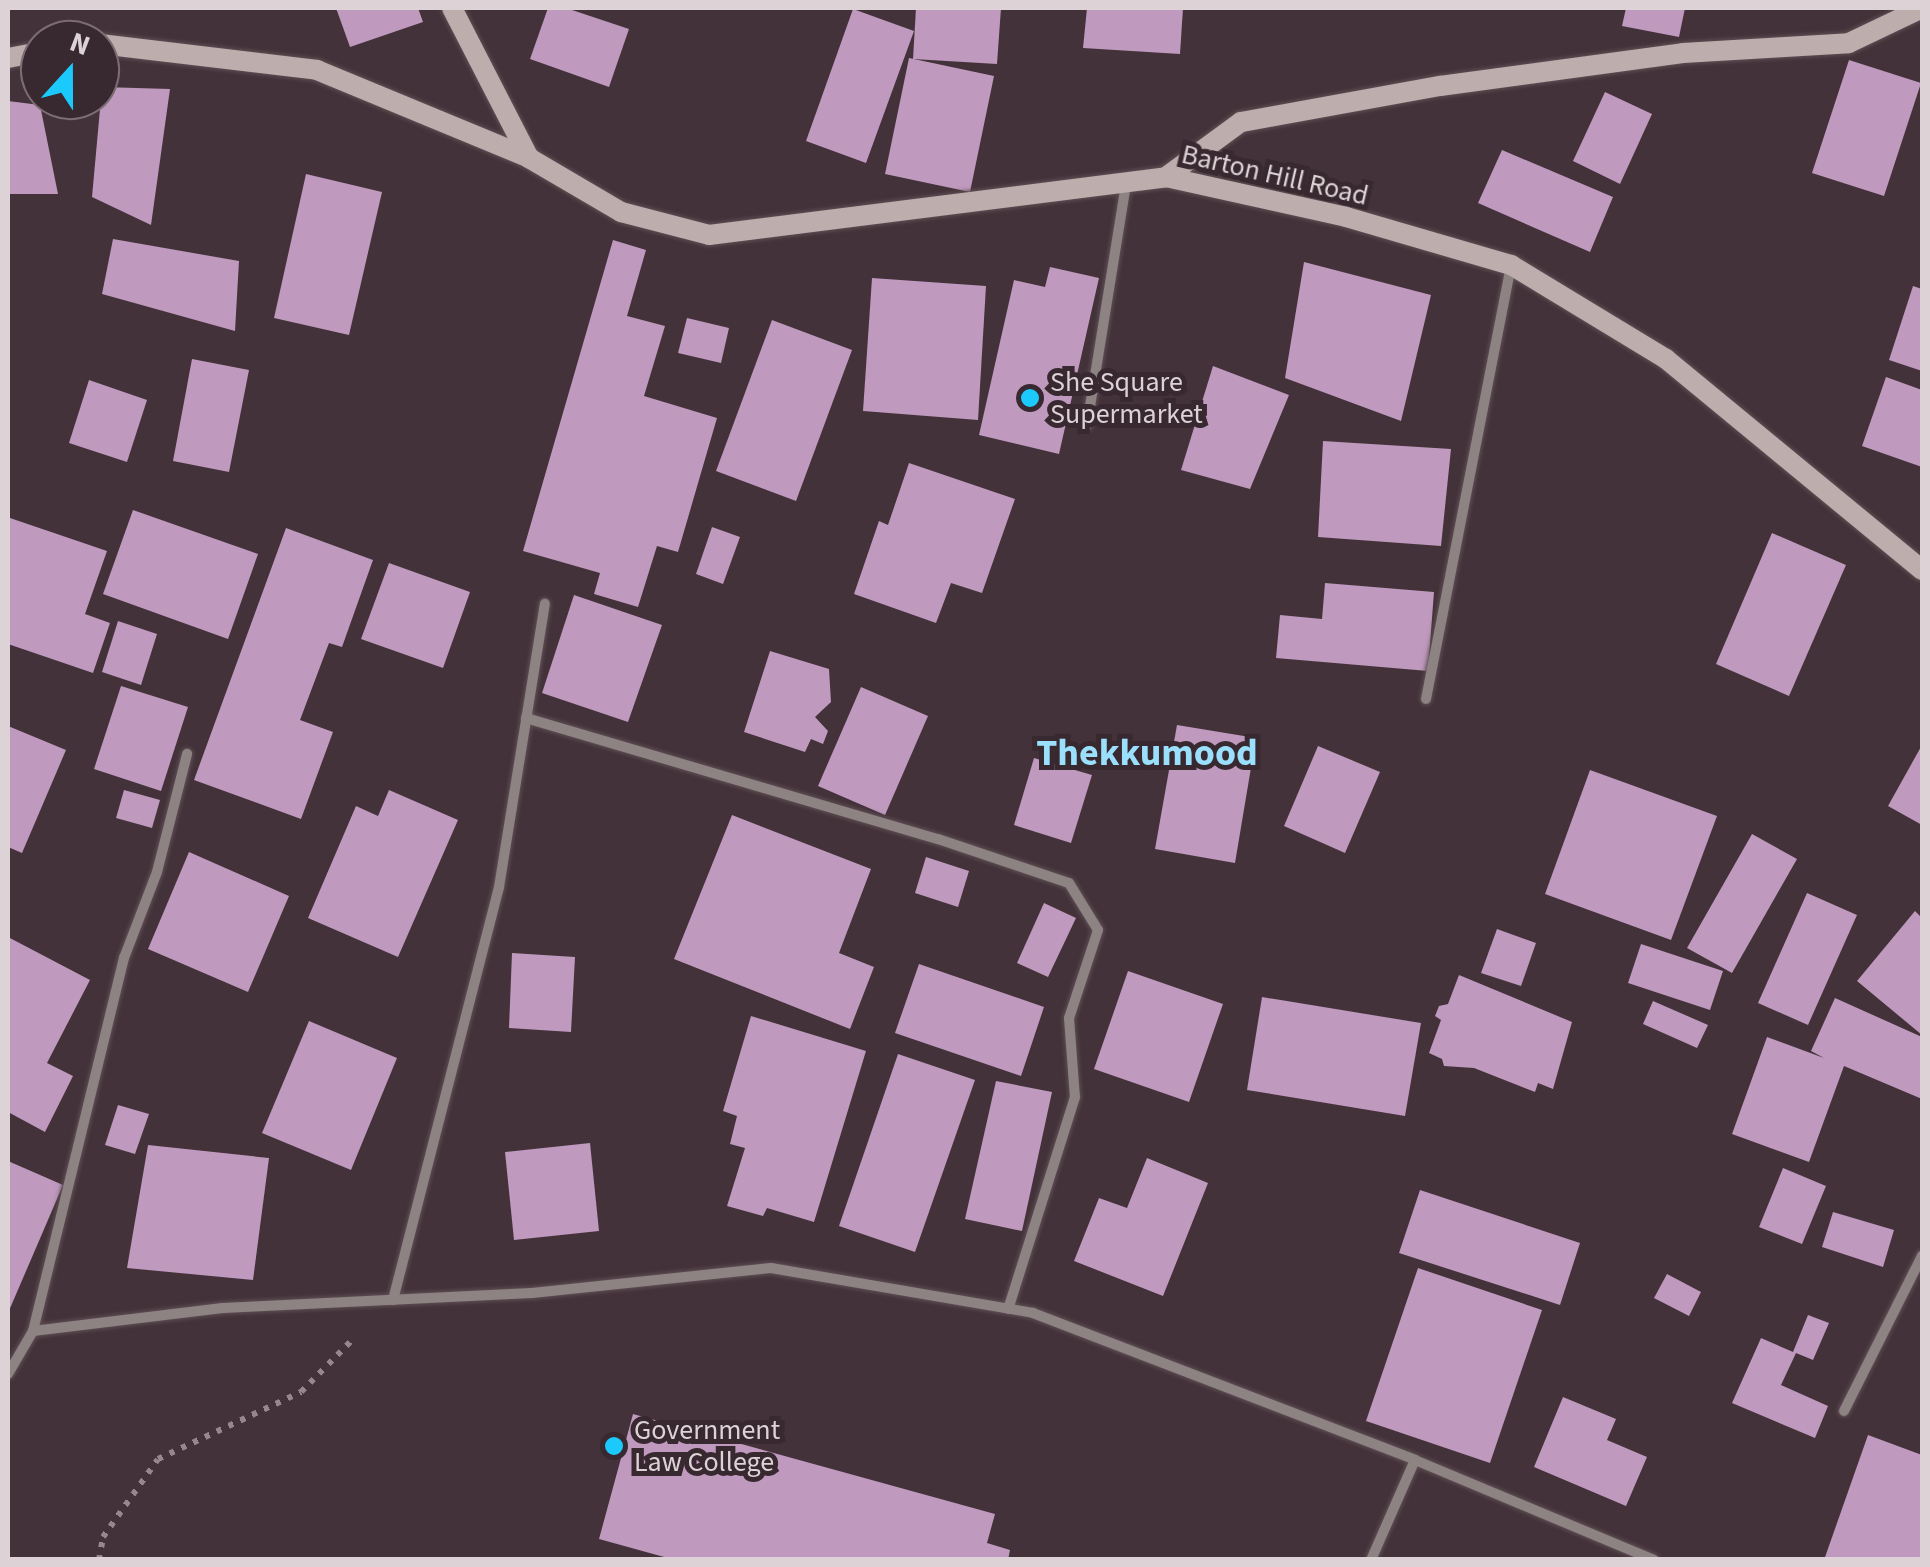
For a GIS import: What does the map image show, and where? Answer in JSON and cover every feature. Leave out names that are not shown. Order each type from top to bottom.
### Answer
[{"type":"main road","points":[[452,8],[529,158]]},
{"type":"main road","points":[[1166,178],[1242,122],[1440,86],[1683,53],[1849,43],[1922,8]]},
{"type":"main road","name":"Barton Hill Road","points":[[120,46],[317,70],[529,158],[622,212],[710,235],[1166,178],[1346,217],[1512,265],[1666,359],[1922,570]]},
{"type":"street","points":[[1087,425],[1126,183]]},
{"type":"street","points":[[1426,699],[1512,265]]},
{"type":"street","points":[[393,1300],[498,887],[544,604]]},
{"type":"street","points":[[526,718],[938,839],[1068,883],[1098,930],[1069,1018],[1076,1097],[1008,1309]]},
{"type":"street","points":[[8,1374],[33,1332],[118,978],[156,872],[188,754]]},
{"type":"street","points":[[1844,1411],[1922,1256]]},
{"type":"street","points":[[33,1332],[223,1308],[532,1293],[771,1268],[1033,1313],[1415,1460],[1654,1560]]},
{"type":"street","points":[[1371,1560],[1415,1460]]},
{"type":"path","points":[[99,1560],[103,1537],[158,1459],[301,1392],[393,1300]]},
{"type":"building","points":[[336,8],[418,8],[423,22],[350,47]]},
{"type":"building","points":[[548,8],[566,8],[629,29],[609,87],[530,59]]},
{"type":"building","points":[[916,8],[1001,8],[997,64],[913,59]]},
{"type":"building","points":[[1087,8],[1183,8],[1180,54],[1083,48]]},
{"type":"building","points":[[1626,8],[1685,8],[1679,37],[1622,26]]},
{"type":"building","points":[[853,9],[914,31],[866,163],[806,141]]},
{"type":"building","points":[[909,58],[994,76],[970,192],[885,174]]},
{"type":"building","points":[[1849,60],[1921,83],[1884,196],[1812,173]]},
{"type":"building","points":[[120,88],[170,89],[151,225],[92,197],[99,120],[120,120]]},
{"type":"building","points":[[1605,92],[1652,114],[1620,184],[1573,161]]},
{"type":"building","points":[[8,101],[20,102],[20,120],[43,120],[58,194],[8,194]]},
{"type":"building","points":[[1502,150],[1613,197],[1590,252],[1478,203]]},
{"type":"building","points":[[306,174],[382,192],[349,335],[274,318]]},
{"type":"building","points":[[113,239],[239,261],[235,331],[102,294]]},
{"type":"building","points":[[613,240],[646,250],[627,316],[665,326],[644,396],[717,418],[678,552],[657,546],[638,607],[594,594],[600,573],[523,551]]},
{"type":"building","points":[[1304,262],[1431,295],[1401,421],[1285,378]]},
{"type":"building","name":"She Square Supermarket","points":[[1050,267],[1099,278],[1059,454],[979,435],[1014,280],[1045,287]]},
{"type":"building","points":[[872,278],[986,286],[978,420],[863,411]]},
{"type":"building","points":[[1913,286],[1922,289],[1922,371],[1889,360]]},
{"type":"building","points":[[687,318],[729,328],[721,363],[678,353]]},
{"type":"building","points":[[772,320],[852,350],[796,501],[716,471]]},
{"type":"building","points":[[192,359],[249,370],[229,472],[173,461]]},
{"type":"building","points":[[1213,366],[1289,395],[1250,489],[1181,470]]},
{"type":"building","points":[[1886,377],[1922,390],[1922,467],[1862,446]]},
{"type":"building","points":[[89,380],[147,400],[127,462],[69,443]]},
{"type":"building","points":[[1323,441],[1451,449],[1441,546],[1318,537]]},
{"type":"building","points":[[909,463],[1015,499],[982,593],[951,583],[936,623],[854,594],[879,521],[888,525]]},
{"type":"building","points":[[133,510],[258,554],[228,639],[103,594]]},
{"type":"building","points":[[10,518],[107,551],[85,614],[110,623],[93,673],[8,644]]},
{"type":"building","points":[[712,527],[740,537],[723,584],[696,574]]},
{"type":"building","points":[[286,528],[373,560],[342,647],[329,643],[300,720],[333,732],[301,819],[194,780]]},
{"type":"building","points":[[1772,533],[1846,565],[1789,696],[1716,664]]},
{"type":"building","points":[[389,563],[470,592],[443,668],[361,639]]},
{"type":"building","points":[[1325,583],[1434,592],[1428,671],[1276,658],[1280,615],[1322,619]]},
{"type":"building","points":[[574,595],[662,625],[628,722],[542,693]]},
{"type":"building","points":[[118,621],[157,634],[141,685],[102,672]]},
{"type":"building","points":[[770,651],[829,669],[831,702],[815,717],[828,731],[823,744],[811,739],[805,752],[744,732]]},
{"type":"building","points":[[121,686],[188,707],[161,791],[94,769]]},
{"type":"building","points":[[861,687],[928,716],[885,815],[818,786]]},
{"type":"building","points":[[1177,725],[1256,738],[1235,863],[1155,849]]},
{"type":"building","points":[[8,726],[66,750],[22,853],[8,847]]},
{"type":"building","points":[[1922,745],[1922,825],[1888,806]]},
{"type":"building","points":[[1318,746],[1380,772],[1345,853],[1284,826]]},
{"type":"building","points":[[1034,758],[1092,775],[1071,843],[1014,825]]},
{"type":"building","points":[[1590,770],[1717,816],[1671,940],[1545,894]]},
{"type":"building","points":[[124,790],[160,800],[152,828],[116,818]]},
{"type":"building","points":[[389,790],[458,820],[398,957],[308,918],[356,806],[378,816]]},
{"type":"building","points":[[732,815],[871,869],[839,953],[874,967],[850,1029],[674,959]]},
{"type":"building","points":[[1752,834],[1797,859],[1732,973],[1687,948]]},
{"type":"building","points":[[189,852],[289,896],[248,992],[148,949]]},
{"type":"building","points":[[926,857],[969,871],[958,907],[915,893]]},
{"type":"building","points":[[1807,893],[1857,915],[1808,1025],[1758,1003]]},
{"type":"building","points":[[1044,903],[1076,918],[1048,977],[1017,963]]},
{"type":"building","points":[[1915,911],[1922,918],[1922,1035],[1857,981]]},
{"type":"building","points":[[1497,929],[1536,943],[1521,986],[1481,973]]},
{"type":"building","points":[[8,937],[90,980],[47,1063],[73,1076],[45,1132],[8,1112]]},
{"type":"building","points":[[1641,944],[1723,971],[1710,1010],[1628,983]]},
{"type":"building","points":[[512,953],[575,957],[571,1032],[509,1028]]},
{"type":"building","points":[[919,964],[1044,1007],[1021,1076],[895,1033]]},
{"type":"building","points":[[1128,971],[1223,1004],[1189,1102],[1094,1069]]},
{"type":"building","points":[[1459,975],[1572,1022],[1553,1089],[1538,1083],[1535,1092],[1474,1068],[1444,1066],[1442,1059],[1429,1053],[1441,1020],[1435,1016],[1439,1006],[1448,1004]]},
{"type":"building","points":[[1262,997],[1421,1023],[1405,1116],[1247,1090]]},
{"type":"building","points":[[1835,998],[1922,1037],[1922,1099],[1844,1066],[1809,1162],[1732,1134],[1767,1037],[1824,1058],[1811,1051]]},
{"type":"building","points":[[1653,1001],[1708,1025],[1697,1048],[1643,1024]]},
{"type":"building","points":[[751,1016],[866,1051],[814,1222],[767,1208],[763,1216],[727,1206],[745,1148],[730,1144],[737,1116],[723,1111]]},
{"type":"building","points":[[309,1021],[397,1058],[351,1170],[262,1133]]},
{"type":"building","points":[[898,1054],[975,1080],[915,1252],[839,1226]]},
{"type":"building","points":[[996,1081],[1052,1092],[1022,1231],[965,1219]]},
{"type":"building","points":[[118,1105],[149,1114],[135,1154],[105,1145]]},
{"type":"building","points":[[590,1143],[599,1231],[514,1240],[505,1152]]},
{"type":"building","points":[[148,1145],[269,1158],[253,1280],[127,1268]]},
{"type":"building","points":[[1147,1158],[1208,1183],[1163,1296],[1074,1261],[1099,1198],[1127,1208]]},
{"type":"building","points":[[8,1161],[63,1185],[8,1313]]},
{"type":"building","points":[[1783,1168],[1826,1186],[1802,1244],[1759,1227]]},
{"type":"building","points":[[1420,1190],[1580,1243],[1560,1305],[1399,1253]]},
{"type":"building","points":[[1833,1212],[1894,1230],[1883,1267],[1822,1247]]},
{"type":"building","points":[[1418,1268],[1542,1310],[1490,1463],[1366,1421]]},
{"type":"building","points":[[1667,1274],[1701,1292],[1689,1316],[1654,1298]]},
{"type":"building","points":[[1808,1315],[1829,1323],[1813,1360],[1796,1353],[1781,1385],[1828,1406],[1815,1438],[1732,1403],[1761,1338],[1793,1352]]},
{"type":"building","points":[[1563,1397],[1616,1419],[1607,1440],[1647,1457],[1626,1506],[1534,1467]]},
{"type":"building","points":[[633,1414],[995,1514],[987,1543],[1010,1550],[1008,1560],[675,1560],[599,1539]]},
{"type":"building","points":[[1868,1435],[1922,1455],[1922,1560],[1824,1560]]},
{"type":"place","name":"She Square Supermarket","points":[[1030,398]]},
{"type":"place","name":"Government Law College","points":[[614,1446]]},
{"type":"district","name":"Thekkumood","points":[[1147,754]]}]
